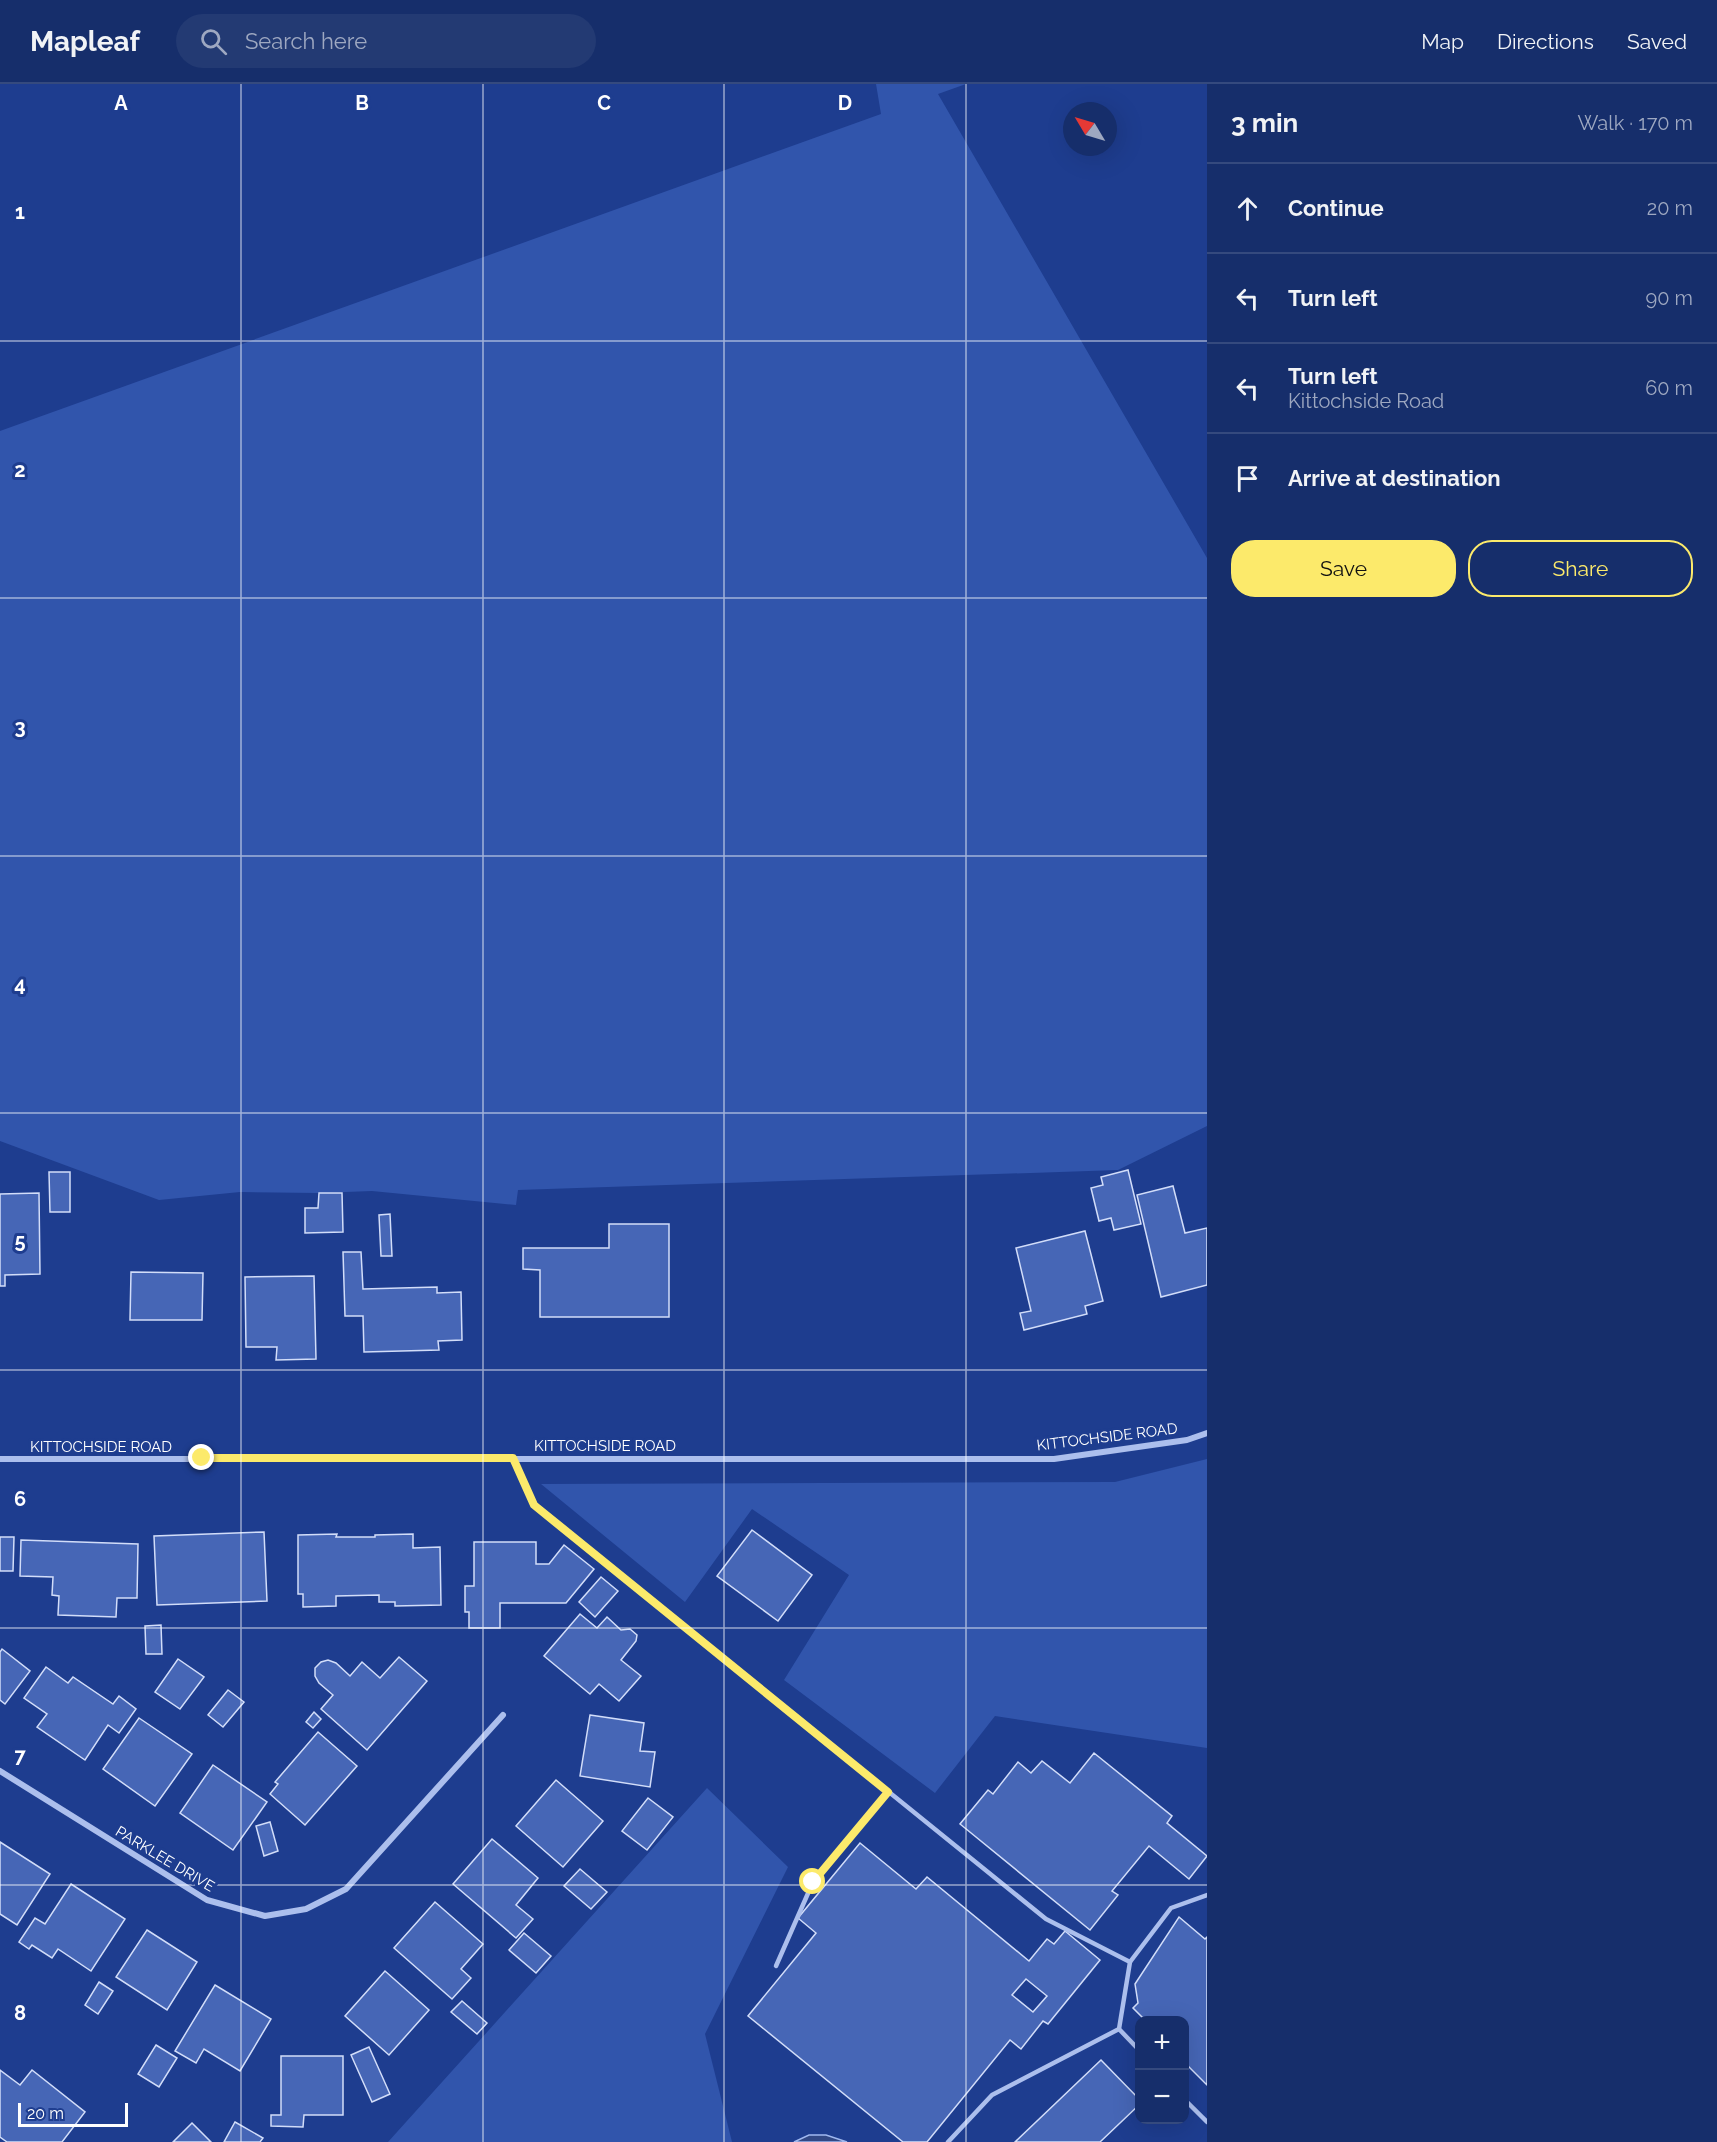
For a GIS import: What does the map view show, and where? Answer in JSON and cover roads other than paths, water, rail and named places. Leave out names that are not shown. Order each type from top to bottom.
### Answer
[{"type":"street","name":"KITTOCHSIDE ROAD","points":[[0,1459],[1054,1459],[1187,1440],[1207,1433]]},
{"type":"street","name":"PARKLEE DRIVE","points":[[0,1771],[207,1900],[265,1916],[306,1909],[346,1889],[503,1715]]},
{"type":"lane","points":[[513,1458],[534,1505],[1046,1919],[1130,1962]]},
{"type":"lane","points":[[776,1966],[813,1882],[888,1792]]},
{"type":"lane","points":[[1119,2029],[1130,1962],[1171,1908],[1207,1895]]},
{"type":"lane","points":[[1119,2029],[1135,2046]]},
{"type":"lane","points":[[948,2142],[992,2095],[1119,2029]]},
{"type":"lane","points":[[1189,2102],[1207,2122]]}]
